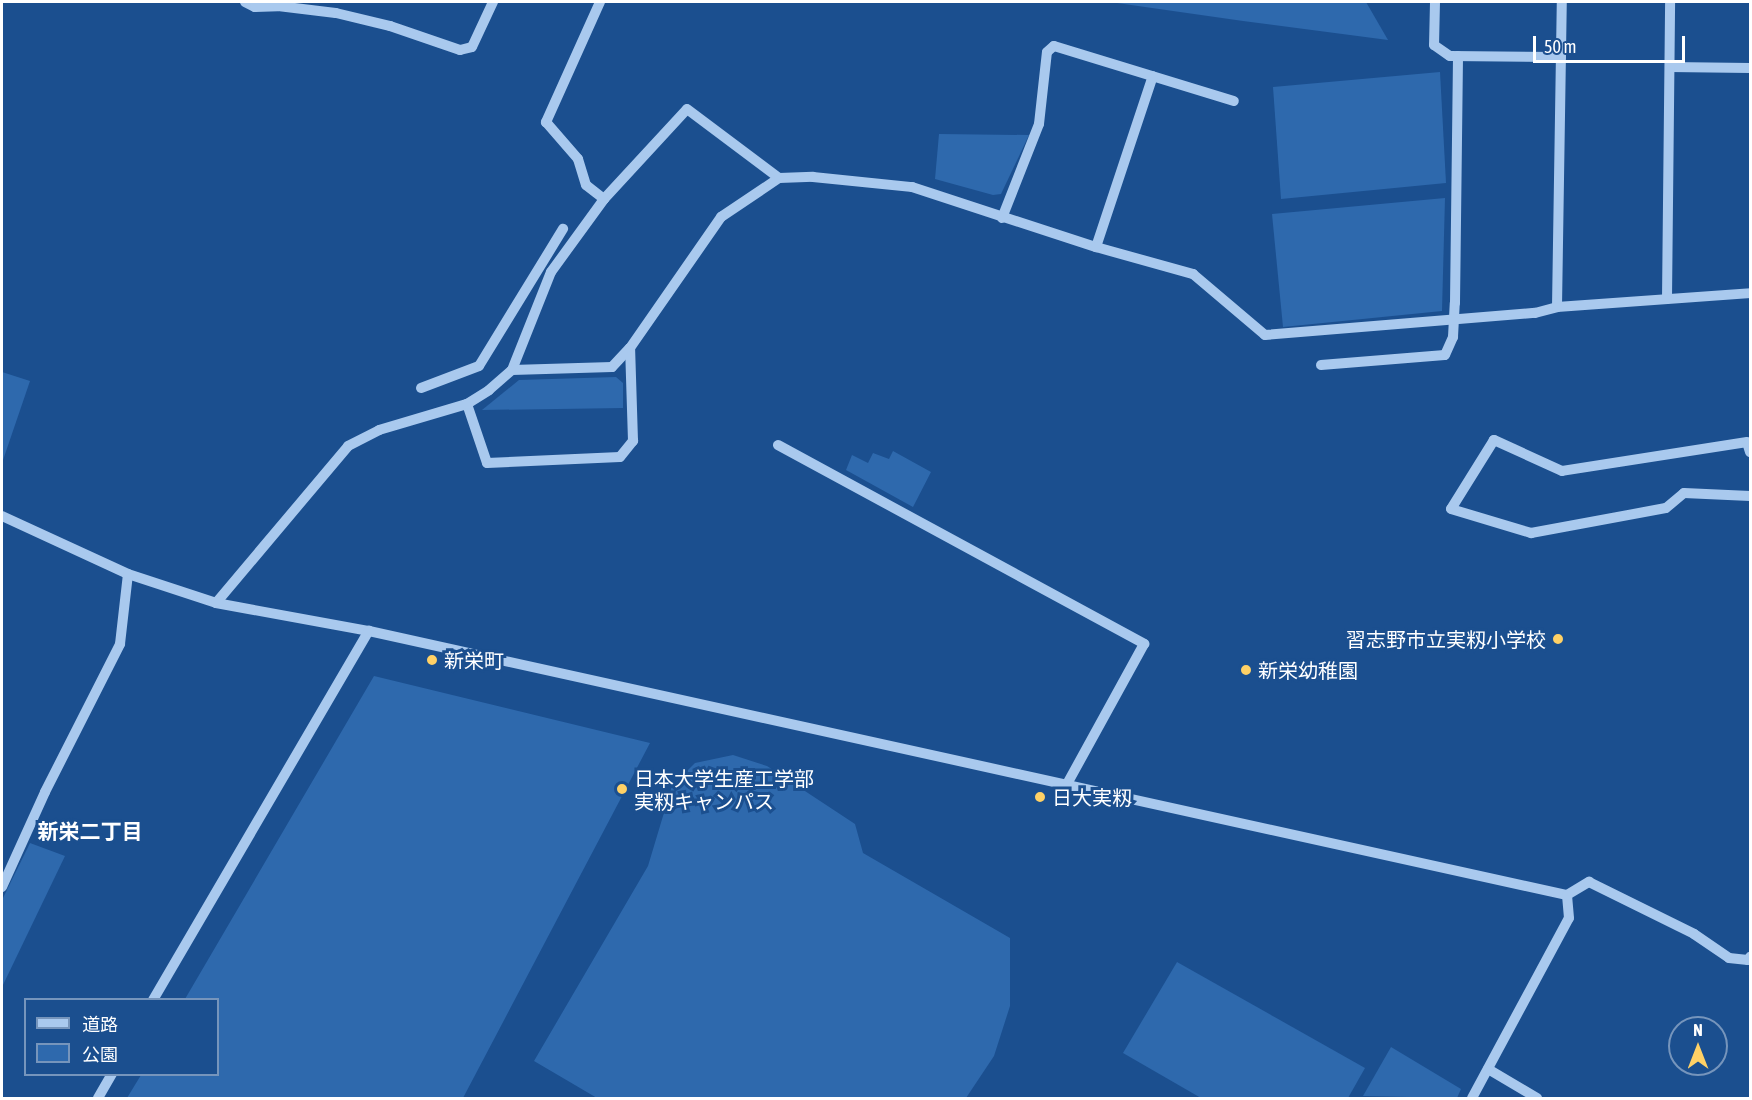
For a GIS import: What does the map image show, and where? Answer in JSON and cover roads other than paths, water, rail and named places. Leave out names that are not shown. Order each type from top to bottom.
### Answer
[{"type":"street","points":[[245,2],[255,7],[278,6],[336,13],[390,26],[460,50],[472,47],[493,2]]},
{"type":"street","points":[[600,2],[546,122],[578,159],[586,185],[604,199]]},
{"type":"street","points":[[1435,2],[1434,45],[1450,56],[1561,57]]},
{"type":"street","points":[[1557,307],[1562,2]]},
{"type":"street","points":[[1667,299],[1670,2]]},
{"type":"street","points":[[1002,218],[1039,124],[1047,52],[1054,46],[1234,101]]},
{"type":"street","points":[[1321,365],[1445,356],[1453,337],[1450,321],[1458,56]]},
{"type":"street","points":[[1670,67],[1750,69]]},
{"type":"street","points":[[1096,247],[1153,76]]},
{"type":"street","points":[[216,603],[348,446],[379,430],[467,404],[489,390],[512,370],[551,272],[604,199],[687,109],[779,178]]},
{"type":"street","points":[[512,370],[612,367],[630,348],[721,217],[779,178],[813,177],[912,187],[1002,218],[1193,274],[1265,335],[1535,313],[1557,307],[1750,293]]},
{"type":"street","points":[[421,388],[479,366],[563,229]]},
{"type":"street","points":[[467,404],[487,463],[620,457],[633,441],[630,348]]},
{"type":"street","points":[[1750,452],[1747,442],[1563,471],[1494,440],[1451,509],[1531,533],[1666,508],[1684,492],[1750,496]]},
{"type":"street","points":[[778,445],[1144,644],[1066,784]]},
{"type":"street","points":[[2,516],[128,574],[216,603],[369,631],[1567,895],[1589,882],[1694,934],[1729,958],[1748,960],[1750,957]]},
{"type":"street","points":[[2,887],[45,792],[120,644],[128,574]]},
{"type":"street","points":[[154,998],[369,631]]},
{"type":"street","points":[[1472,1098],[1569,918],[1567,895]]},
{"type":"street","points":[[1488,1069],[1538,1098]]},
{"type":"street","points":[[98,1098],[110,1076]]},
{"type":"place","name":"習志野市立実籾小学校","points":[[1558,639]]},
{"type":"place","name":"新栄町","points":[[432,660]]},
{"type":"place","name":"新栄幼稚園","points":[[1246,670]]},
{"type":"place","name":"日本大学生産工学部 実籾キャンパス","points":[[622,789]]},
{"type":"place","name":"日大実籾","points":[[1040,797]]},
{"type":"district","name":"新栄二丁目","points":[[90,831]]}]
